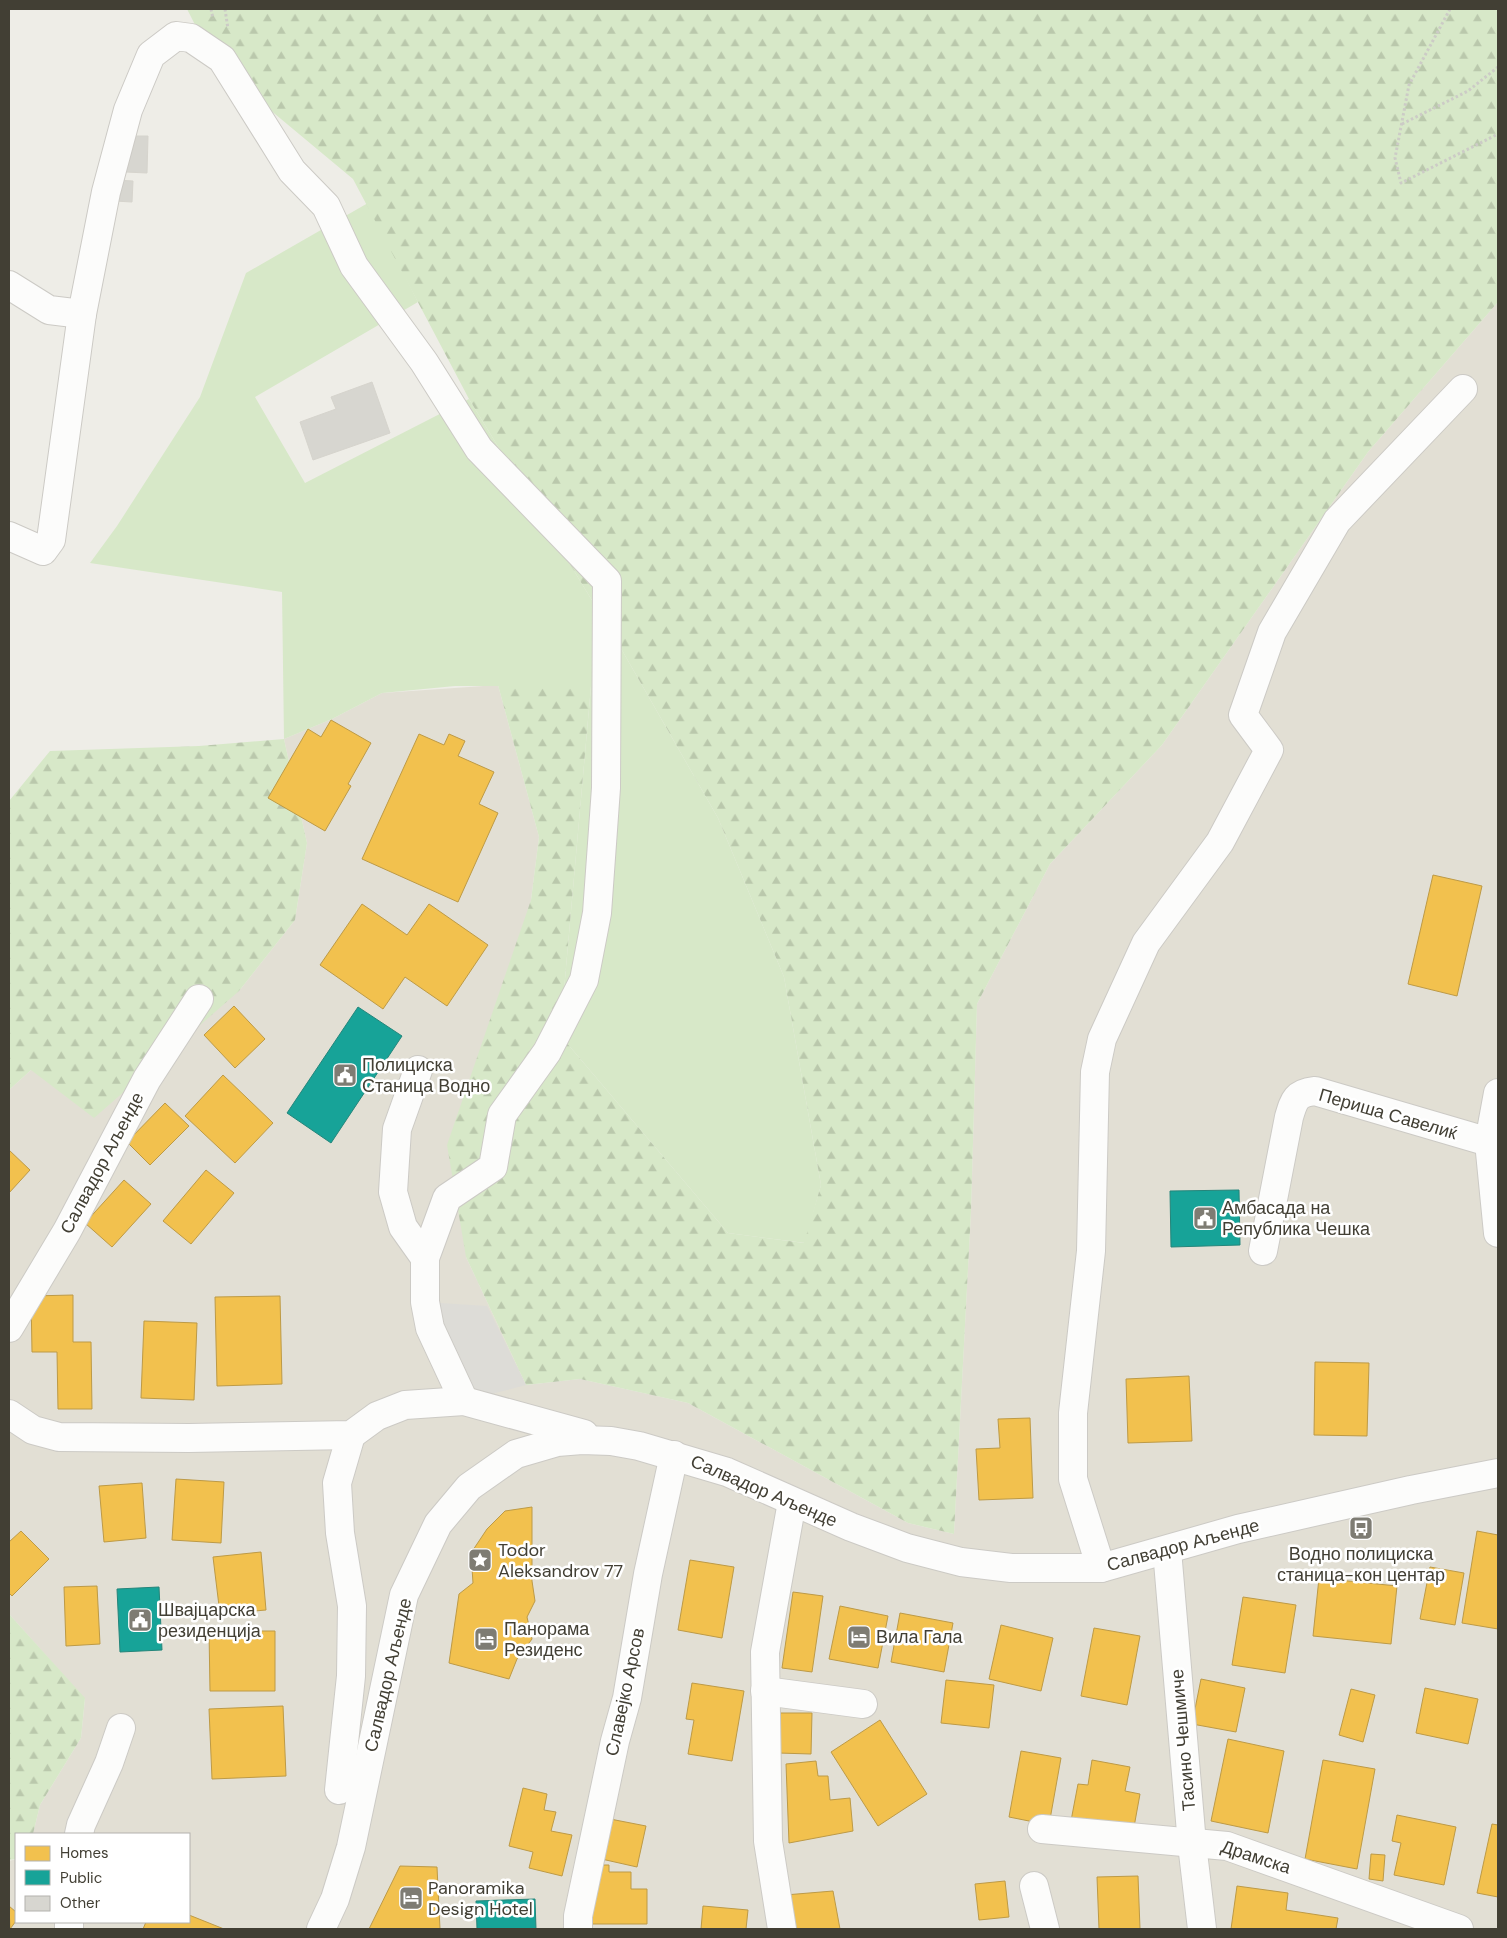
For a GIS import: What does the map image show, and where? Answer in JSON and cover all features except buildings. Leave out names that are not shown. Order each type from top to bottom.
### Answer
[{"type":"street","points":[[9,536],[44,551],[51,540],[82,314],[106,192],[128,110],[151,55],[176,36],[191,38],[222,59],[292,171],[326,206],[354,266],[424,362],[479,448],[607,582],[606,788],[597,913],[584,980],[547,1052],[502,1115],[493,1167],[447,1198],[425,1258],[425,1302],[430,1328],[464,1401]]},
{"type":"street","points":[[9,285],[49,310],[82,314]]},
{"type":"street","points":[[1101,1568],[1073,1479],[1073,1413],[1091,1251],[1095,1072],[1102,1039],[1146,944],[1220,842],[1269,750],[1243,716],[1272,632],[1337,521],[1464,389]]},
{"type":"street","name":"Салвадор Аљенде","points":[[9,1328],[67,1231],[147,1078],[199,999]]},
{"type":"street","points":[[418,1070],[397,1129],[393,1192],[403,1227],[425,1258]]},
{"type":"street","name":"Периша Савелиќ","points":[[1264,1252],[1289,1117],[1294,1100],[1303,1092],[1315,1091],[1490,1142]]},
{"type":"street","points":[[1498,1093],[1490,1142],[1498,1233]]},
{"type":"street","points":[[9,1414],[33,1430],[59,1437],[190,1438],[351,1435],[377,1416],[405,1405],[464,1401],[611,1441]]},
{"type":"street","name":"Салвадор Аљенде","points":[[339,1790],[351,1676],[352,1606],[340,1532],[336,1484],[351,1435]]},
{"type":"street","name":"Салвадор Аљенде","points":[[321,1929],[335,1898],[350,1848],[404,1595],[438,1524],[469,1487],[516,1454],[558,1442],[582,1440],[611,1441],[674,1455],[727,1472],[792,1502],[907,1548],[961,1562],[1010,1568],[1101,1568],[1238,1529],[1411,1490],[1498,1473]]},
{"type":"street","name":"Славејко Арсов","points":[[578,1929],[578,1916],[613,1750],[627,1698],[648,1574],[674,1455]]},
{"type":"street","points":[[782,1929],[768,1841],[765,1652],[792,1502]]},
{"type":"street","name":"Тасино Чешмиче","points":[[1167,1550],[1192,1844],[1202,1929]]},
{"type":"street","points":[[765,1691],[863,1704]]},
{"type":"street","points":[[79,1833],[109,1763],[121,1728]]},
{"type":"street","name":"Драмска","points":[[1042,1829],[1227,1846],[1459,1929]]},
{"type":"street","points":[[1034,1886],[1045,1929]]},
{"type":"path","points":[[1450,9],[1409,85],[1395,158],[1401,183],[1498,134]]},
{"type":"path","points":[[1401,124],[1468,91],[1498,67]]},
{"type":"shaded area","points":[[1498,302],[1498,1929],[9,1929],[9,1861],[15,1859],[15,1923],[190,1923],[190,1833],[33,1833],[40,1805],[81,1738],[85,1699],[9,1614],[9,1090],[31,1070],[239,991],[295,920],[307,843],[284,739],[332,719],[382,693],[498,685],[539,837],[531,900],[466,1257],[526,1385],[580,1379],[688,1403],[908,1523],[954,1534],[971,1212],[977,1004],[1050,864],[1162,745],[1368,452]]},
{"type":"shaded area","points":[[425,1302],[487,1306],[526,1385],[464,1401]]},
{"type":"green space","points":[[187,9],[1498,9],[1498,302],[1368,452],[1162,745],[1050,864],[977,1004],[971,1212],[954,1534],[908,1523],[688,1403],[580,1379],[526,1385],[466,1257],[447,1145],[531,900],[539,837],[498,685],[591,686],[560,1035],[728,1233],[804,1243],[821,1185],[784,977],[718,818],[615,638],[469,399],[353,179],[215,64]]},
{"type":"green space","points":[[368,203],[418,302],[255,397],[305,483],[469,399],[615,638],[718,818],[784,977],[821,1185],[805,1243],[728,1233],[560,1035],[591,686],[455,686],[382,693],[332,719],[284,739],[282,592],[90,563],[117,526],[200,397],[246,273]]},
{"type":"green space","points":[[284,739],[307,843],[295,920],[239,991],[94,1118],[31,1070],[9,1090],[9,801],[50,751],[199,746]]},
{"type":"green space","points":[[9,1614],[85,1698],[81,1738],[40,1805],[33,1833],[15,1833],[15,1859],[9,1860]]},
{"type":"place","name":"Полициска Станица Водно","points":[[345,1075]]},
{"type":"place","name":"Амбасада на Република Чешка","points":[[1205,1218]]},
{"type":"place","name":"Водно полициска станица-кон центар","points":[[1361,1528]]},
{"type":"place","name":"Todor Aleksandrov 77","points":[[480,1560]]},
{"type":"place","name":"Швајцарска резиденција","points":[[140,1620]]},
{"type":"place","name":"Вила Гала","points":[[859,1637]]},
{"type":"place","name":"Панорама Резиденс","points":[[486,1639]]},
{"type":"place","name":"Panoramika Design Hotel","points":[[411,1898]]}]
